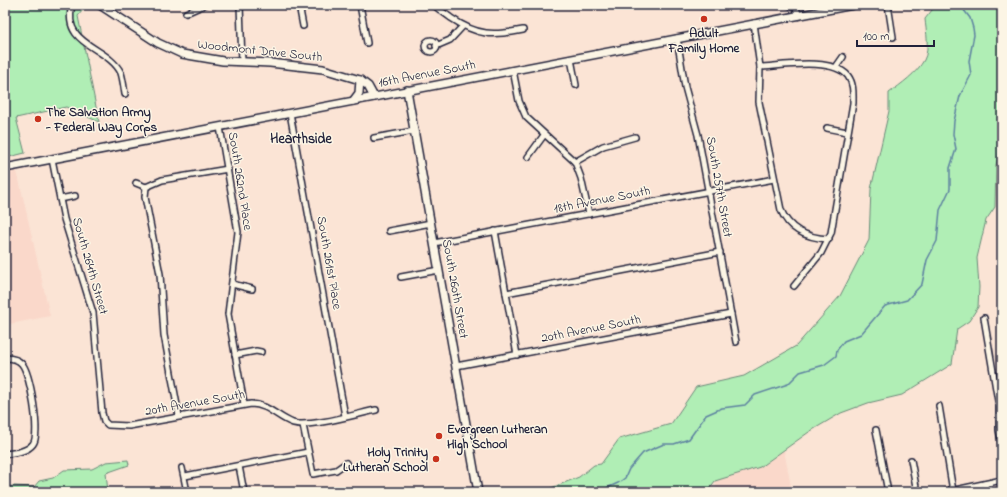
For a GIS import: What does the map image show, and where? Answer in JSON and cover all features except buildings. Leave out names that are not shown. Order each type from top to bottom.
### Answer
[{"type":"main road","name":"Woodmont Drive South","points":[[100,5],[158,43],[176,52],[203,59],[305,66],[360,80]]},
{"type":"main road","name":"16th Avenue South","points":[[5,168],[853,5]]},
{"type":"main road","points":[[360,80],[368,86],[374,97]]},
{"type":"main road","points":[[353,101],[359,93],[360,80]]},
{"type":"main road","name":"South 260th Street","points":[[407,90],[478,492]]},
{"type":"street","points":[[72,5],[70,17],[75,32],[83,42],[118,69],[125,94]]},
{"type":"street","points":[[186,13],[204,5]]},
{"type":"street","points":[[240,5],[242,62]]},
{"type":"street","points":[[299,5],[303,26]]},
{"type":"street","points":[[360,5],[367,43]]},
{"type":"street","points":[[789,5],[796,8],[799,16]]},
{"type":"street","points":[[888,5],[893,37]]},
{"type":"street","points":[[436,6],[463,26],[476,32],[503,34],[523,30]]},
{"type":"street","points":[[754,23],[760,67],[759,102],[781,210],[787,222],[804,234],[829,239]]},
{"type":"street","points":[[436,46],[450,40],[463,26]]},
{"type":"street","name":"South 257th Street","points":[[677,38],[685,87],[698,135],[709,191],[736,342]]},
{"type":"street","points":[[836,67],[843,57]]},
{"type":"street","points":[[571,58],[576,85]]},
{"type":"street","points":[[760,67],[807,64],[836,67],[847,74],[853,88],[853,103],[847,132],[835,217],[829,239],[821,253],[794,286]]},
{"type":"street","points":[[513,70],[523,112],[544,135],[575,162],[581,178],[588,214]]},
{"type":"street","name":"South 261st Place","points":[[290,113],[346,416]]},
{"type":"street","name":"South 262nd Place","points":[[220,126],[238,232],[228,314],[244,404]]},
{"type":"street","points":[[827,128],[847,132]]},
{"type":"street","points":[[374,138],[414,131]]},
{"type":"street","points":[[528,157],[544,135]]},
{"type":"street","points":[[575,162],[603,146],[635,136]]},
{"type":"street","name":"South 264th Street","points":[[52,159],[66,226],[94,312],[102,413],[104,421],[108,425]]},
{"type":"street","points":[[136,183],[146,187],[162,180],[228,169]]},
{"type":"street","name":"18th Avenue South","points":[[434,243],[774,179]]},
{"type":"street","points":[[146,187],[145,197],[160,274],[164,335],[178,416]]},
{"type":"street","points":[[60,199],[75,196]]},
{"type":"street","points":[[389,231],[431,223]]},
{"type":"street","points":[[495,232],[517,355]]},
{"type":"street","points":[[506,293],[720,252]]},
{"type":"street","points":[[401,277],[439,270]]},
{"type":"street","points":[[232,284],[252,289]]},
{"type":"street","name":"20th Avenue South","points":[[456,366],[731,314]]},
{"type":"street","points":[[984,318],[999,407],[999,430],[1002,446]]},
{"type":"street","points":[[235,355],[256,351],[261,352]]},
{"type":"street","points":[[5,358],[18,361],[24,368],[28,378],[36,424],[34,443],[23,451],[5,454]]},
{"type":"street","name":"20th Avenue South","points":[[108,425],[129,426],[244,404],[262,405],[289,421],[303,425]]},
{"type":"street","points":[[939,406],[953,490]]},
{"type":"street","points":[[346,463],[336,470],[313,474],[303,425],[376,410]]},
{"type":"street","points":[[876,430],[888,492]]},
{"type":"street","points":[[185,476],[308,452]]},
{"type":"street","points":[[911,460],[917,492]]},
{"type":"street","points":[[239,466],[244,492]]},
{"type":"street","points":[[182,468],[185,476],[187,492]]},
{"type":"street","points":[[946,492],[1002,480]]},
{"type":"street","points":[[985,484],[986,492]]},
{"type":"shaded area","points":[[17,171],[50,316],[5,325],[5,174]]},
{"type":"shaded area","points":[[784,450],[792,492],[717,492],[715,481],[760,467]]},
{"type":"shaded area","points":[[181,485],[182,492],[134,492]]},
{"type":"green space","points":[[5,5],[87,5],[78,16],[99,122],[66,107],[16,118],[25,153],[5,158]]},
{"type":"green space","points":[[936,5],[1002,5],[1002,143],[996,165],[995,207],[986,220],[977,258],[979,287],[978,307],[969,321],[957,329],[952,364],[902,395],[868,403],[841,413],[809,432],[760,467],[715,481],[707,492],[541,492],[579,477],[594,465],[601,464],[619,439],[671,424],[696,387],[744,376],[796,346],[840,296],[869,240],[871,189],[889,111],[889,93],[913,74],[924,60],[927,51],[925,19]]},
{"type":"green space","points":[[128,460],[129,465],[106,473],[108,492],[5,492],[5,488],[13,486],[34,487],[39,481],[53,478],[64,470],[92,469],[106,462]]},
{"type":"waterway","points":[[603,492],[607,488],[625,478],[629,469],[643,453],[664,444],[674,444],[689,439],[706,415],[722,408],[745,405],[755,395],[788,384],[800,372],[824,365],[836,356],[837,350],[844,341],[861,334],[885,306],[907,300],[922,284],[927,260],[937,241],[940,210],[950,189],[950,168],[956,149],[953,134],[954,121],[960,96],[971,75],[969,61],[974,35],[973,28],[970,18],[960,5]]},
{"type":"place","name":"Adult Family Home","points":[[704,19]]},
{"type":"place","name":"The Salvation Army - Federal Way Corps","points":[[38,119]]},
{"type":"place","name":"Evergreen Lutheran High School","points":[[439,436]]},
{"type":"place","name":"Holy Trinity Lutheran School","points":[[436,459]]},
{"type":"district","name":"Hearthside","points":[[301,139]]}]
